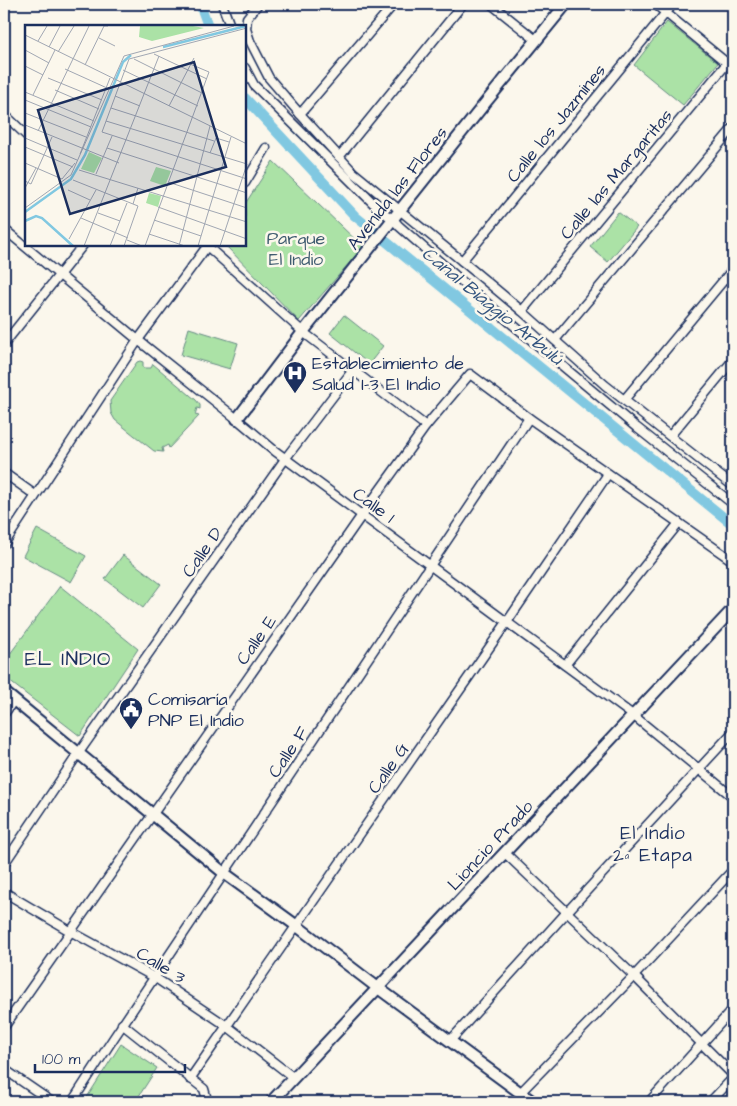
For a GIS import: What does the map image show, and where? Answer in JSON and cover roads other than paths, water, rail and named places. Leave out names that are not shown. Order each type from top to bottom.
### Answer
[{"type":"street","points":[[222,4],[230,25]]},
{"type":"street","points":[[258,4],[247,18],[246,30],[269,78],[353,172],[522,311],[605,385],[733,486]]},
{"type":"street","points":[[300,114],[394,4]]},
{"type":"street","points":[[339,157],[463,4]]},
{"type":"street","points":[[491,4],[536,40]]},
{"type":"street","name":"Avenida las Flores","points":[[237,419],[303,332],[566,4]]},
{"type":"street","points":[[655,4],[730,66]]},
{"type":"street","name":"Calle los Jazmines","points":[[462,261],[674,4]]},
{"type":"street","name":"Calle las Margaritas","points":[[522,311],[730,66],[733,56]]},
{"type":"street","points":[[246,70],[254,85],[391,222],[399,226],[636,427],[733,504]]},
{"type":"street","points":[[4,114],[25,134]]},
{"type":"street","points":[[555,340],[733,128]]},
{"type":"street","points":[[246,181],[266,148]]},
{"type":"street","name":"Calle 1","points":[[4,229],[285,459],[634,716],[733,797]]},
{"type":"street","points":[[4,344],[82,246]]},
{"type":"street","points":[[4,544],[138,340],[206,246]]},
{"type":"street","points":[[208,246],[303,332],[426,426]]},
{"type":"street","points":[[624,400],[733,269]]},
{"type":"street","points":[[670,436],[733,360]]},
{"type":"street","name":"Calle D","points":[[4,864],[78,754],[285,459],[353,370]]},
{"type":"street","name":"Calle E","points":[[4,1027],[362,515],[426,426],[470,374],[529,418]]},
{"type":"street","points":[[529,418],[733,561]]},
{"type":"street","name":"Calle F","points":[[72,1102],[122,1024],[529,418]]},
{"type":"street","points":[[4,473],[36,495]]},
{"type":"street","name":"Calle G","points":[[190,1080],[608,474]]},
{"type":"street","points":[[565,665],[679,523]]},
{"type":"street","name":"Lioncio Prado","points":[[271,1102],[733,609]]},
{"type":"street","points":[[4,692],[224,873],[533,1102]]},
{"type":"street","points":[[4,714],[14,700]]},
{"type":"street","points":[[450,1041],[733,732]]},
{"type":"street","points":[[505,853],[702,1042],[733,1076],[710,1102]]},
{"type":"street","points":[[520,1093],[634,976],[733,870]]},
{"type":"street","name":"Calle 3","points":[[4,892],[154,977],[227,1026],[294,1078]]},
{"type":"street","points":[[649,1102],[733,1009]]},
{"type":"street","points":[[122,1024],[190,1080],[204,1089],[206,1096],[204,1102]]},
{"type":"street","points":[[4,1069],[52,1102]]},
{"type":"waterway","name":"Canal Biaggio Arbulú","points":[[200,4],[208,25]]},
{"type":"waterway","name":"Canal Biaggio Arbulú","points":[[246,99],[355,216],[733,525]]},
{"type":"place","name":"Establecimiento de Salud I-3 El Indio","points":[[295,394]]},
{"type":"place","name":"Comisaría PNP El Indio","points":[[131,730]]},
{"type":"district","name":"EL INDIO","points":[[68,658]]},
{"type":"district","name":"El Indio 2ª Etapa","points":[[653,843]]},
{"type":"park label","name":"Parque El Indio","points":[[296,248]]}]
